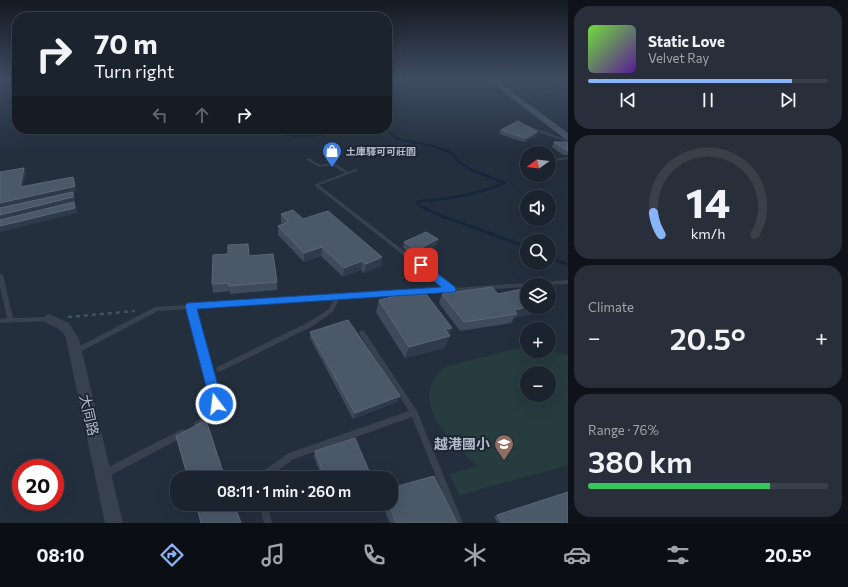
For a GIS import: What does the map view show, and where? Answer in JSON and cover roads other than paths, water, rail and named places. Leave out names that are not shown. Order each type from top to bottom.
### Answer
[{"type":"street","points":[[522,102],[568,137]]},
{"type":"street","name":"大同路","points":[[49,319],[64,325],[73,337],[75,352],[114,523]]},
{"type":"lane","points":[[524,126],[568,141]]},
{"type":"lane","points":[[556,160],[568,158]]},
{"type":"lane","points":[[308,159],[319,166],[333,164],[347,173]]},
{"type":"lane","points":[[356,170],[316,185],[452,290]]},
{"type":"lane","points":[[0,275],[10,320]]},
{"type":"lane","points":[[75,352],[157,309],[568,282]]},
{"type":"lane","points":[[219,369],[309,325],[331,310],[337,298]]},
{"type":"lane","points":[[103,474],[202,423],[216,404],[191,306]]},
{"type":"lane","points":[[0,321],[49,319]]},
{"type":"lane","points":[[362,333],[414,412],[458,523]]},
{"type":"lane","points":[[270,471],[292,456],[414,412]]},
{"type":"lane","points":[[265,511],[268,523]]},
{"type":"waterway","points":[[284,134],[294,136],[325,134]]},
{"type":"waterway","points":[[392,134],[397,139],[433,146],[452,153],[459,162],[466,166]]},
{"type":"waterway","points":[[464,165],[472,170],[505,183],[464,195],[418,202],[418,205],[444,217],[473,227]]},
{"type":"waterway","points":[[470,226],[520,244]]},
{"type":"waterway","points":[[556,260],[568,265]]},
{"type":"place","name":"土庫驛可可莊園","points":[[332,168]]},
{"type":"place","name":"越港國小","points":[[504,461]]}]
